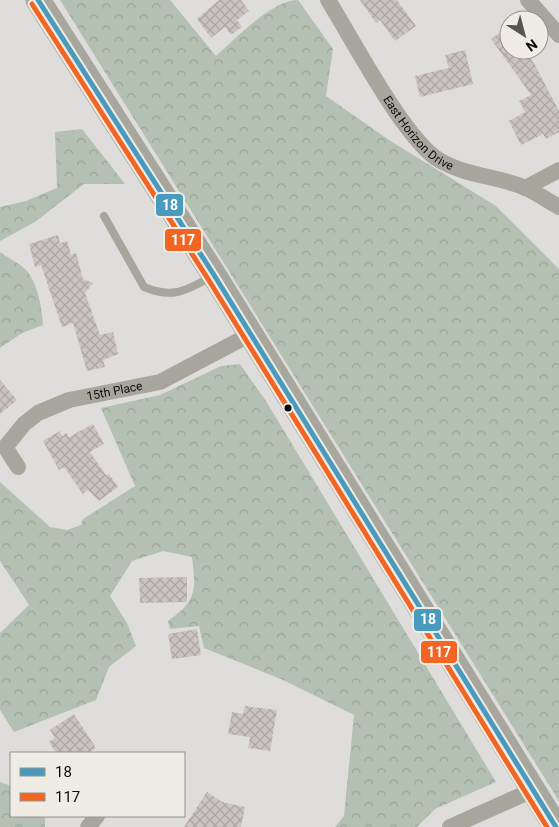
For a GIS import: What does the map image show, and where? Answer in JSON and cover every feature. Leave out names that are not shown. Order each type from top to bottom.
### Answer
[{"type":"main road","points":[[38,0],[251,334],[556,827]]},
{"type":"street","name":"East Horizon Drive","points":[[328,0],[384,94],[422,146],[437,159],[454,168],[525,188],[559,207]]},
{"type":"street","points":[[528,0],[559,35]]},
{"type":"street","points":[[525,188],[559,170]]},
{"type":"street","name":"15th Place","points":[[18,467],[7,450],[8,445],[24,424],[38,413],[69,400],[160,382],[251,334]]},
{"type":"street","points":[[450,827],[533,790]]},
{"type":"street","points":[[88,827],[96,817]]},
{"type":"lane","points":[[104,216],[144,288],[162,294],[174,293],[190,288],[214,275]]},
{"type":"green space","points":[[60,0],[170,0],[216,56],[265,13],[277,6],[298,0],[333,49],[326,96],[389,140],[496,206],[559,269],[559,801]]},
{"type":"green space","points":[[82,129],[125,184],[84,184],[35,222],[0,241],[0,207],[26,201],[57,188],[55,132]]},
{"type":"green space","points":[[0,252],[23,267],[30,275],[39,296],[43,325],[22,333],[0,348]]},
{"type":"green space","points":[[240,364],[266,401],[496,782],[435,809],[417,827],[335,827],[344,816],[354,715],[283,680],[204,648],[199,626],[170,629],[168,621],[185,607],[192,594],[194,579],[192,557],[163,551],[132,561],[110,596],[127,623],[136,646],[109,667],[96,700],[14,732],[0,710],[0,633],[29,605],[0,561],[0,482],[50,527],[67,530],[81,525],[83,519],[135,486],[101,408],[160,395],[221,366]]},
{"type":"green space","points":[[0,782],[10,786],[10,817],[45,817],[45,827],[0,827]]},
{"type":"building","points":[[219,0],[241,0],[249,11],[237,20],[242,27],[231,35],[225,27],[211,38],[197,19]]},
{"type":"building","points":[[360,0],[397,0],[416,26],[395,41],[380,20],[376,23]]},
{"type":"building","points":[[499,33],[499,50],[491,39]]},
{"type":"building","points":[[465,50],[473,84],[420,97],[415,76],[449,68],[445,55]]},
{"type":"building","points":[[506,60],[532,60],[559,111],[559,132],[546,139],[543,134],[521,145],[509,121],[525,112],[519,101],[531,95]]},
{"type":"building","points":[[58,235],[60,243],[67,241],[71,255],[76,253],[83,279],[93,283],[85,293],[100,335],[113,332],[118,354],[103,360],[105,367],[87,371],[73,323],[62,327],[41,265],[35,267],[29,244]]},
{"type":"building","points":[[0,380],[17,400],[0,414]]},
{"type":"building","points":[[93,424],[104,444],[90,452],[106,475],[109,474],[118,487],[99,501],[88,490],[83,494],[64,467],[59,470],[43,441],[60,431],[62,436],[67,433],[69,437]]},
{"type":"building","points":[[187,577],[187,602],[140,603],[139,578]]},
{"type":"building","points":[[197,629],[201,655],[172,659],[168,634]]},
{"type":"building","points":[[245,706],[277,710],[270,751],[248,748],[250,737],[228,734],[232,712],[243,714]]},
{"type":"building","points":[[74,714],[96,748],[90,752],[55,752],[49,742],[55,738],[50,730]]},
{"type":"building","points":[[207,792],[222,802],[245,807],[241,827],[184,827]]},
{"type":"transit line","name":"18","points":[[38,0],[214,275],[556,827]]},
{"type":"transit line","name":"117","points":[[32,4],[208,279],[547,827]]}]
